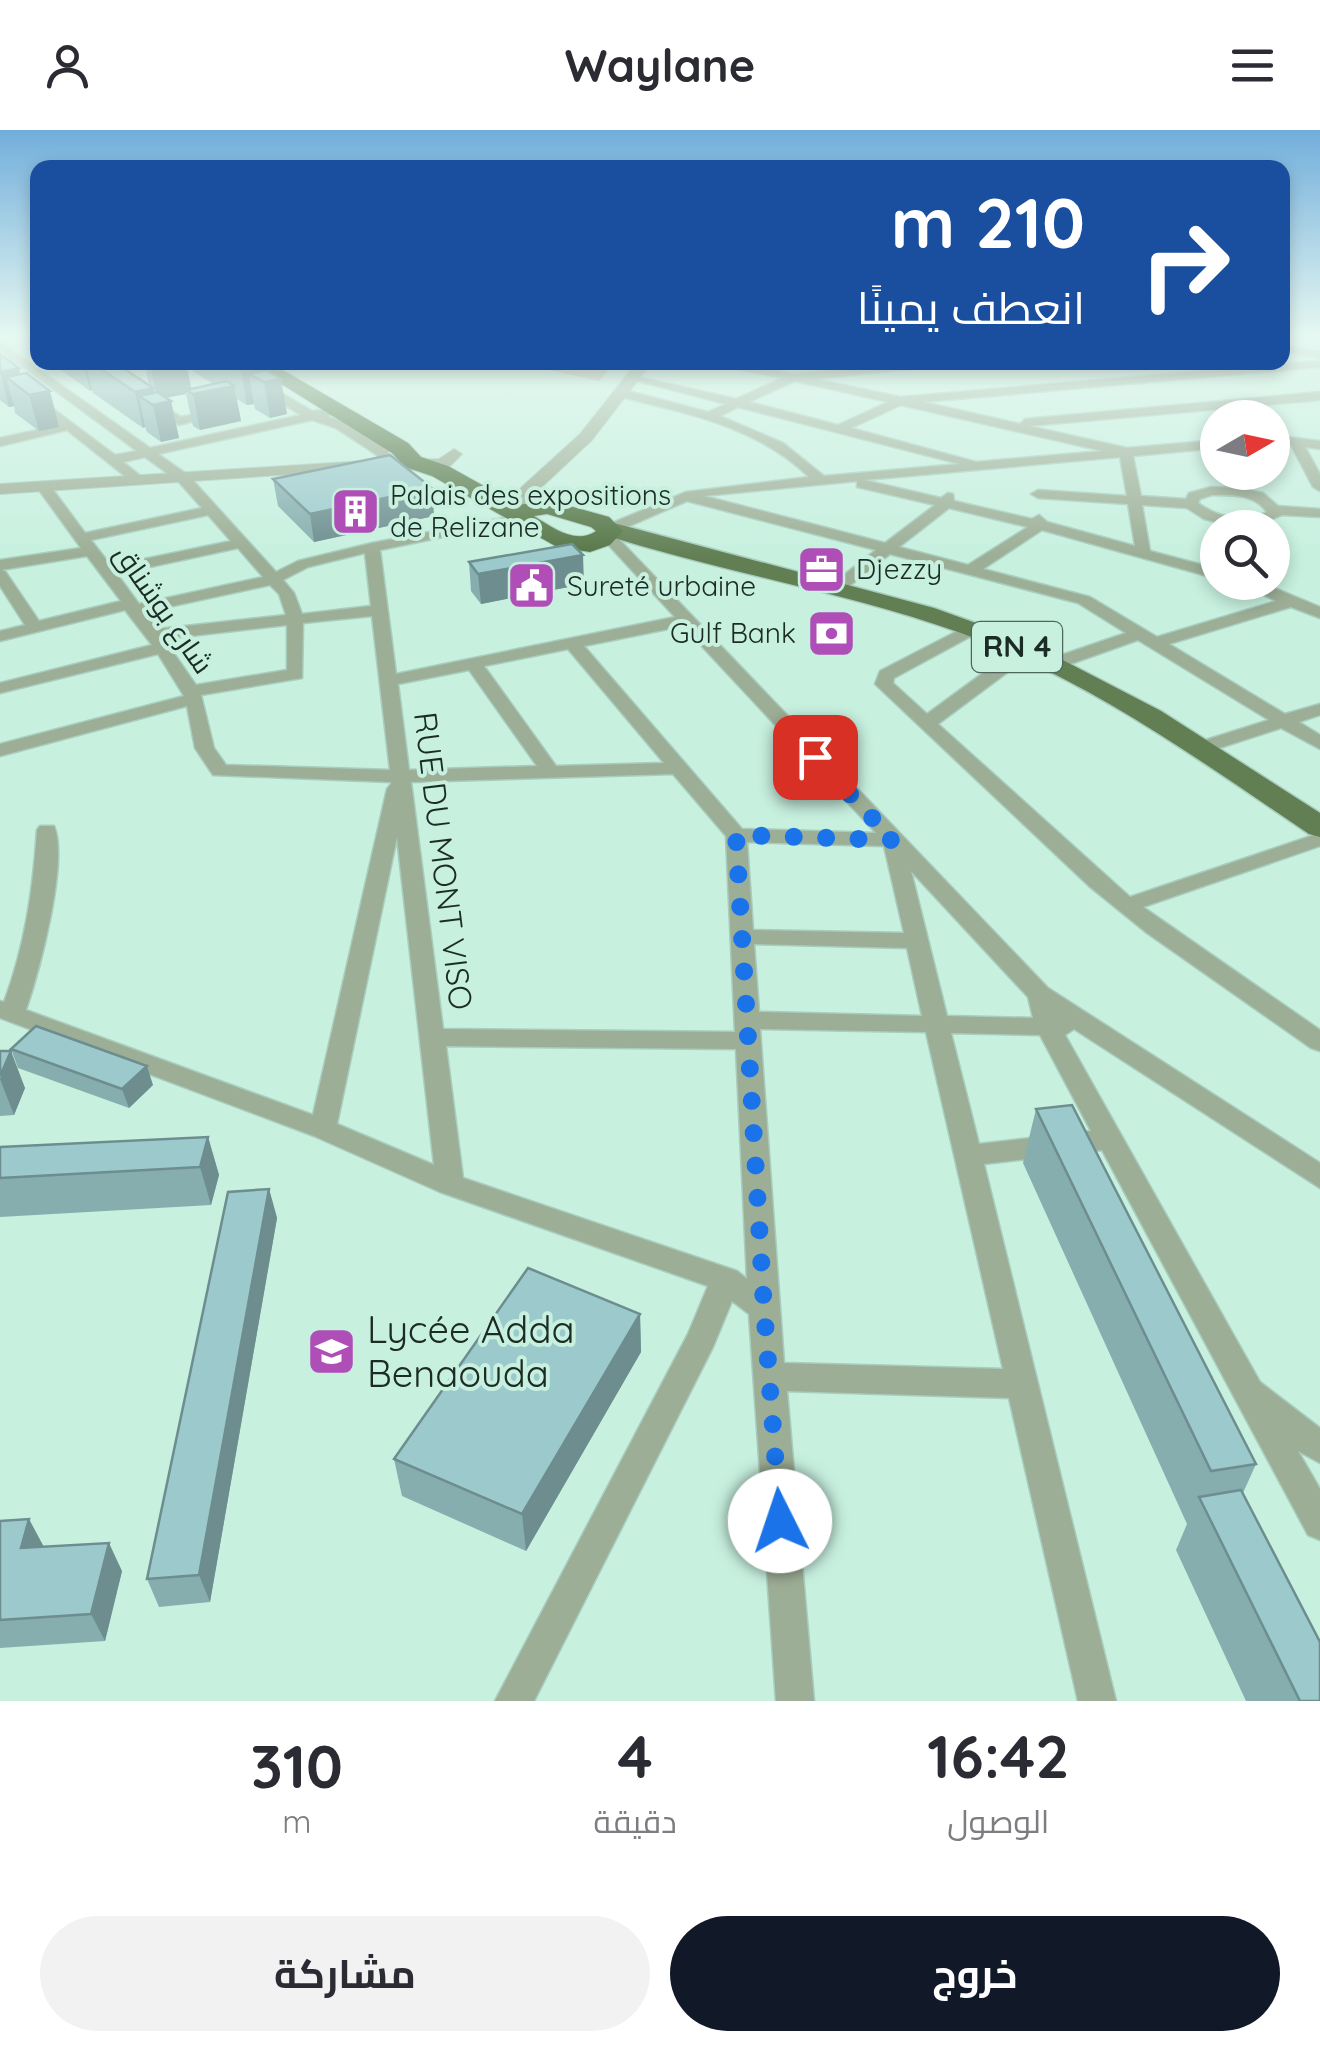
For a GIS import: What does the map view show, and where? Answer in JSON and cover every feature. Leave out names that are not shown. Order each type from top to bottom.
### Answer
[{"type":"highway","points":[[377,410],[429,440],[559,541],[582,544],[611,535]]},
{"type":"highway","points":[[336,411],[361,432],[400,448],[414,461],[518,510],[548,508],[579,515],[611,535]]},
{"type":"highway","points":[[361,432],[429,440]]},
{"type":"main road","name":"RN 4","points":[[611,535],[838,588],[1026,650],[1056,663],[1200,748],[1320,827]]},
{"type":"street","points":[[50,410],[140,480]]},
{"type":"street","points":[[0,750],[193,695],[296,674],[295,618],[286,593],[183,478],[90,410]]},
{"type":"street","points":[[163,410],[179,421],[225,412],[222,410]]},
{"type":"street","points":[[302,410],[361,432],[383,452],[384,465]]},
{"type":"street","points":[[0,636],[274,579],[303,564],[518,510],[607,410]]},
{"type":"street","points":[[683,410],[780,444],[822,481]]},
{"type":"street","points":[[707,417],[722,410]]},
{"type":"street","points":[[768,410],[982,465]]},
{"type":"street","points":[[842,428],[879,410]]},
{"type":"street","points":[[941,410],[1126,452]]},
{"type":"street","points":[[1007,425],[1154,410]]},
{"type":"street","points":[[113,460],[336,411]]},
{"type":"street","points":[[0,442],[70,426]]},
{"type":"street","points":[[1290,436],[1320,432]]},
{"type":"street","points":[[0,489],[414,461],[449,462],[429,440]]},
{"type":"street","points":[[1290,441],[1320,445]]},
{"type":"street","points":[[1296,442],[1320,487]]},
{"type":"street","points":[[1200,445],[686,496],[646,512],[611,535],[686,620],[1039,994],[1320,1178]]},
{"type":"street","points":[[1126,452],[1143,551]]},
{"type":"street","points":[[1037,460],[1040,525]]},
{"type":"street","points":[[838,588],[948,503],[952,468]]},
{"type":"street","points":[[843,480],[1040,525],[1200,568]]},
{"type":"street","name":"شارع بوشناق","points":[[42,486],[193,695],[198,736],[209,760],[220,771],[400,776]]},
{"type":"street","points":[[1190,504],[1201,493],[1222,491],[1263,499],[1276,510]]},
{"type":"street","points":[[1038,494],[1190,504],[1200,510]]},
{"type":"street","points":[[686,496],[1084,600],[1320,744]]},
{"type":"street","points":[[0,565],[211,510]]},
{"type":"street","points":[[1290,511],[1320,512]]},
{"type":"street","points":[[579,515],[646,512]]},
{"type":"street","points":[[971,570],[1040,525]]},
{"type":"street","points":[[105,572],[241,543]]},
{"type":"street","name":"RUE DU MONT VISO","points":[[372,547],[450,1184]]},
{"type":"street","points":[[0,574],[4,591],[35,628]]},
{"type":"street","points":[[1290,591],[1320,596]]},
{"type":"street","points":[[1056,663],[1292,601],[1320,614]]},
{"type":"street","points":[[0,688],[156,641],[295,618],[380,610]]},
{"type":"street","points":[[388,682],[686,620]]},
{"type":"street","points":[[971,629],[882,679],[926,724],[1127,905],[1320,1042]]},
{"type":"street","points":[[571,642],[736,835],[764,1308],[795,1701]]},
{"type":"street","points":[[926,724],[1026,650]]},
{"type":"street","points":[[473,663],[551,772]]},
{"type":"street","points":[[1200,748],[1320,709]]},
{"type":"street","points":[[323,1129],[400,776],[679,768]]},
{"type":"street","points":[[47,830],[45,905],[30,965],[6,1011],[323,1129],[450,1184],[726,1280],[764,1308]]},
{"type":"street","points":[[736,835],[893,840]]},
{"type":"street","points":[[1127,905],[1320,839]]},
{"type":"street","points":[[893,840],[1097,1701]]},
{"type":"street","points":[[742,937],[917,940]]},
{"type":"street","points":[[1039,994],[1048,1027],[1320,1523]]},
{"type":"street","points":[[432,1037],[936,1024],[1092,1028]]},
{"type":"street","points":[[968,1156],[1110,1140]]},
{"type":"street","points":[[514,1701],[702,1338],[726,1280]]},
{"type":"street","points":[[769,1377],[1022,1384]]},
{"type":"street","points":[[1244,1386],[1320,1448]]},
{"type":"building","points":[[390,455],[432,488],[310,514],[273,479]]},
{"type":"building","points":[[572,544],[583,555],[478,574],[469,562]]},
{"type":"building","points":[[36,1026],[147,1066],[122,1089],[11,1049]]},
{"type":"building","points":[[0,1051],[11,1051],[0,1076]]},
{"type":"building","points":[[1072,1105],[1256,1464],[1211,1471],[1036,1109]]},
{"type":"building","points":[[208,1137],[200,1167],[0,1178],[0,1147]]},
{"type":"building","points":[[269,1189],[199,1575],[147,1579],[228,1192]]},
{"type":"building","points":[[528,1268],[640,1314],[522,1514],[394,1459]]},
{"type":"building","points":[[1241,1490],[1320,1642],[1320,1701],[1300,1701],[1199,1497]]},
{"type":"building","points":[[29,1519],[21,1548],[109,1543],[91,1614],[0,1620],[0,1521]]},
{"type":"place","name":"Palais des expositions de Relizane","points":[[355,511]]},
{"type":"place","name":"Djezzy","points":[[821,569]]},
{"type":"place","name":"Sureté urbaine","points":[[532,586]]},
{"type":"place","name":"Gulf Bank","points":[[831,633]]},
{"type":"place","name":"Lycée Adda Benaouda","points":[[332,1352]]},
{"type":"route","points":[[780,1521],[736,835],[893,840],[815,757]]}]
